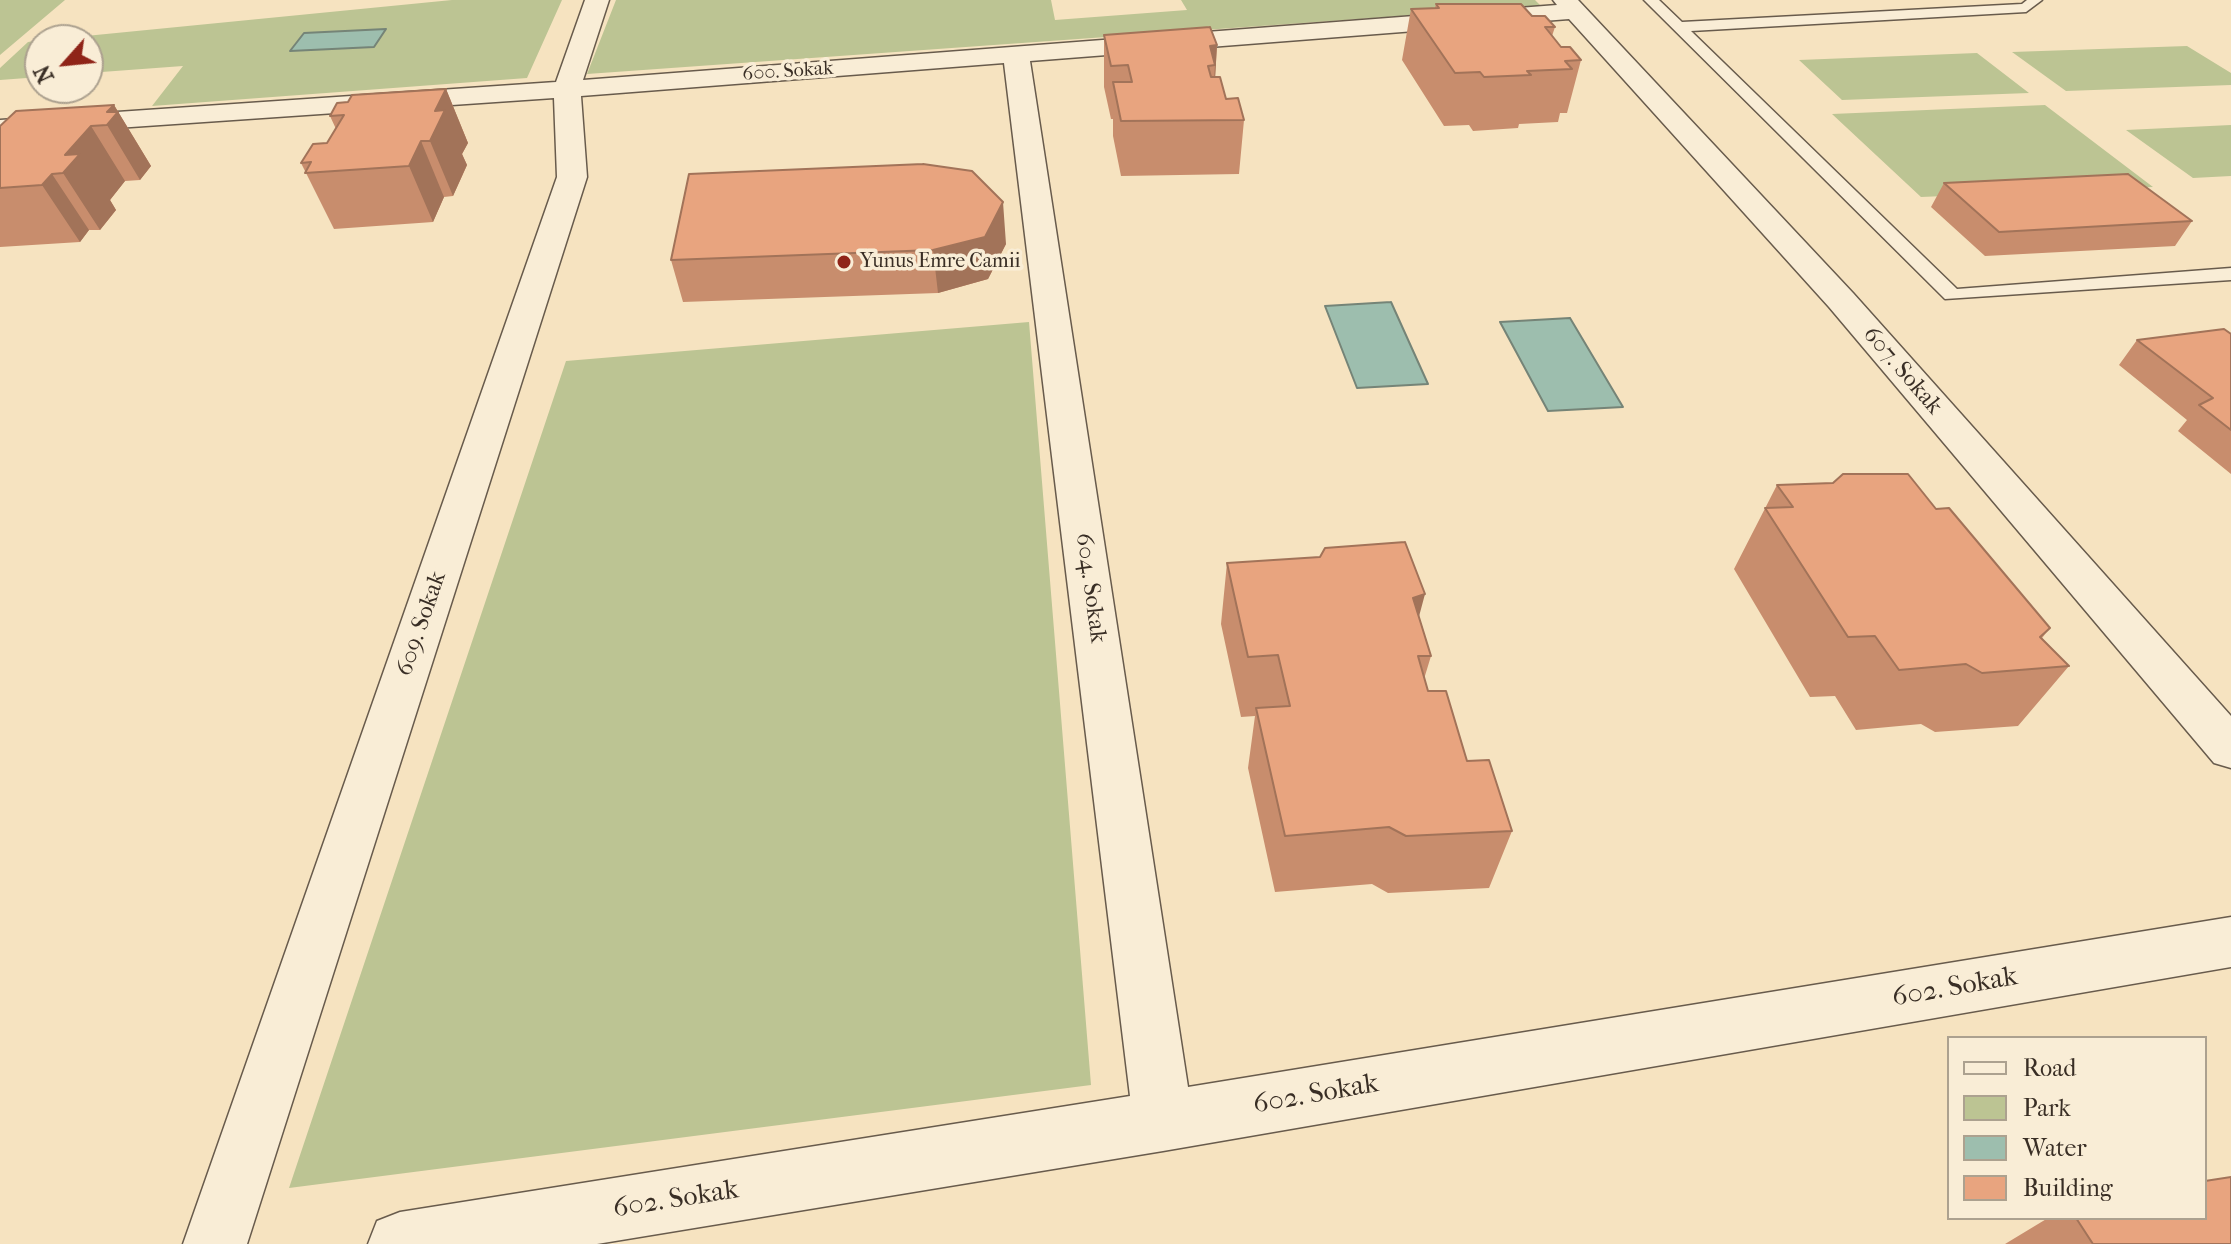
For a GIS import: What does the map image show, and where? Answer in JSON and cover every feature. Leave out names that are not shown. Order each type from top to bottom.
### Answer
[{"type":"street","name":"609. Sokak","points":[[215,1244],[572,177],[567,89],[597,0]]},
{"type":"street","name":"600. Sokak","points":[[0,128],[1016,55],[1570,6]]},
{"type":"street","name":"607. Sokak","points":[[1570,6],[1841,300],[2231,749]]},
{"type":"street","name":"604. Sokak","points":[[1016,55],[1163,1121]]},
{"type":"street","name":"602. Sokak","points":[[400,1244],[1163,1121],[2231,942]]},
{"type":"lane","points":[[1652,0],[1952,295],[2231,274]]},
{"type":"lane","points":[[1678,27],[2026,8],[2035,0]]},
{"type":"green space","points":[[0,0],[65,0],[37,24],[24,24],[24,35],[0,55]]},
{"type":"green space","points":[[452,0],[562,0],[527,78],[152,106],[183,66],[104,72],[104,34]]},
{"type":"green space","points":[[616,0],[1051,0],[1055,20],[1187,10],[1181,0],[1535,0],[1541,6],[587,74]]},
{"type":"green space","points":[[24,46],[24,78],[0,80],[0,68]]},
{"type":"green space","points":[[2187,46],[2231,73],[2231,85],[2066,91],[2012,52]]},
{"type":"green space","points":[[1977,53],[2029,93],[1842,100],[1799,60]]},
{"type":"green space","points":[[2045,105],[2153,187],[1921,197],[1832,114]]},
{"type":"green space","points":[[2231,125],[2231,176],[2193,178],[2126,130]]},
{"type":"green space","points":[[1029,322],[1091,1085],[289,1188],[566,361]]},
{"type":"water","points":[[386,29],[374,47],[290,51],[304,33]]},
{"type":"water","points":[[1391,302],[1428,384],[1357,388],[1325,306]]},
{"type":"water","points":[[1570,318],[1623,407],[1548,411],[1500,322]]},
{"type":"building","points":[[1436,4],[1521,4],[1532,16],[1545,16],[1555,27],[1545,27],[1561,47],[1570,47],[1581,60],[1565,61],[1572,69],[1527,71],[1531,75],[1484,77],[1480,72],[1455,73],[1411,9],[1439,8]]},
{"type":"building","points":[[1210,27],[1217,45],[1210,46],[1215,65],[1208,66],[1211,77],[1220,77],[1226,99],[1238,98],[1244,120],[1121,121],[1113,82],[1132,82],[1128,65],[1111,66],[1104,35]]},
{"type":"building","points":[[446,89],[435,111],[445,110],[430,141],[421,141],[409,166],[305,173],[311,162],[301,163],[313,144],[327,143],[344,115],[330,116],[337,103],[348,102],[352,95]]},
{"type":"building","points":[[114,105],[107,112],[118,112],[107,125],[91,126],[65,155],[80,154],[63,173],[52,174],[42,185],[0,188],[0,126],[16,111]]},
{"type":"building","points":[[923,164],[972,171],[1003,202],[985,237],[933,250],[671,260],[689,174]]},
{"type":"building","points":[[2128,174],[2192,221],[1999,232],[1944,183]]},
{"type":"building","points":[[2224,329],[2231,334],[2231,430],[2199,405],[2213,398],[2137,340]]},
{"type":"building","points":[[1843,474],[1908,474],[1936,509],[1949,508],[2050,628],[2040,637],[2069,666],[1982,673],[1966,664],[1899,670],[1875,636],[1848,637],[1765,508],[1793,507],[1777,485],[1833,483]]},
{"type":"building","points":[[1405,542],[1425,594],[1413,598],[1431,656],[1418,656],[1428,691],[1446,691],[1467,761],[1489,760],[1512,831],[1406,836],[1389,827],[1285,836],[1256,708],[1290,706],[1278,655],[1248,657],[1227,563],[1320,557],[1325,548]]},
{"type":"building","points":[[2231,1177],[2231,1244],[2093,1244],[2077,1220],[2207,1220],[2207,1181]]},
{"type":"place","name":"Yunus Emre Camii","points":[[844,262]]}]
